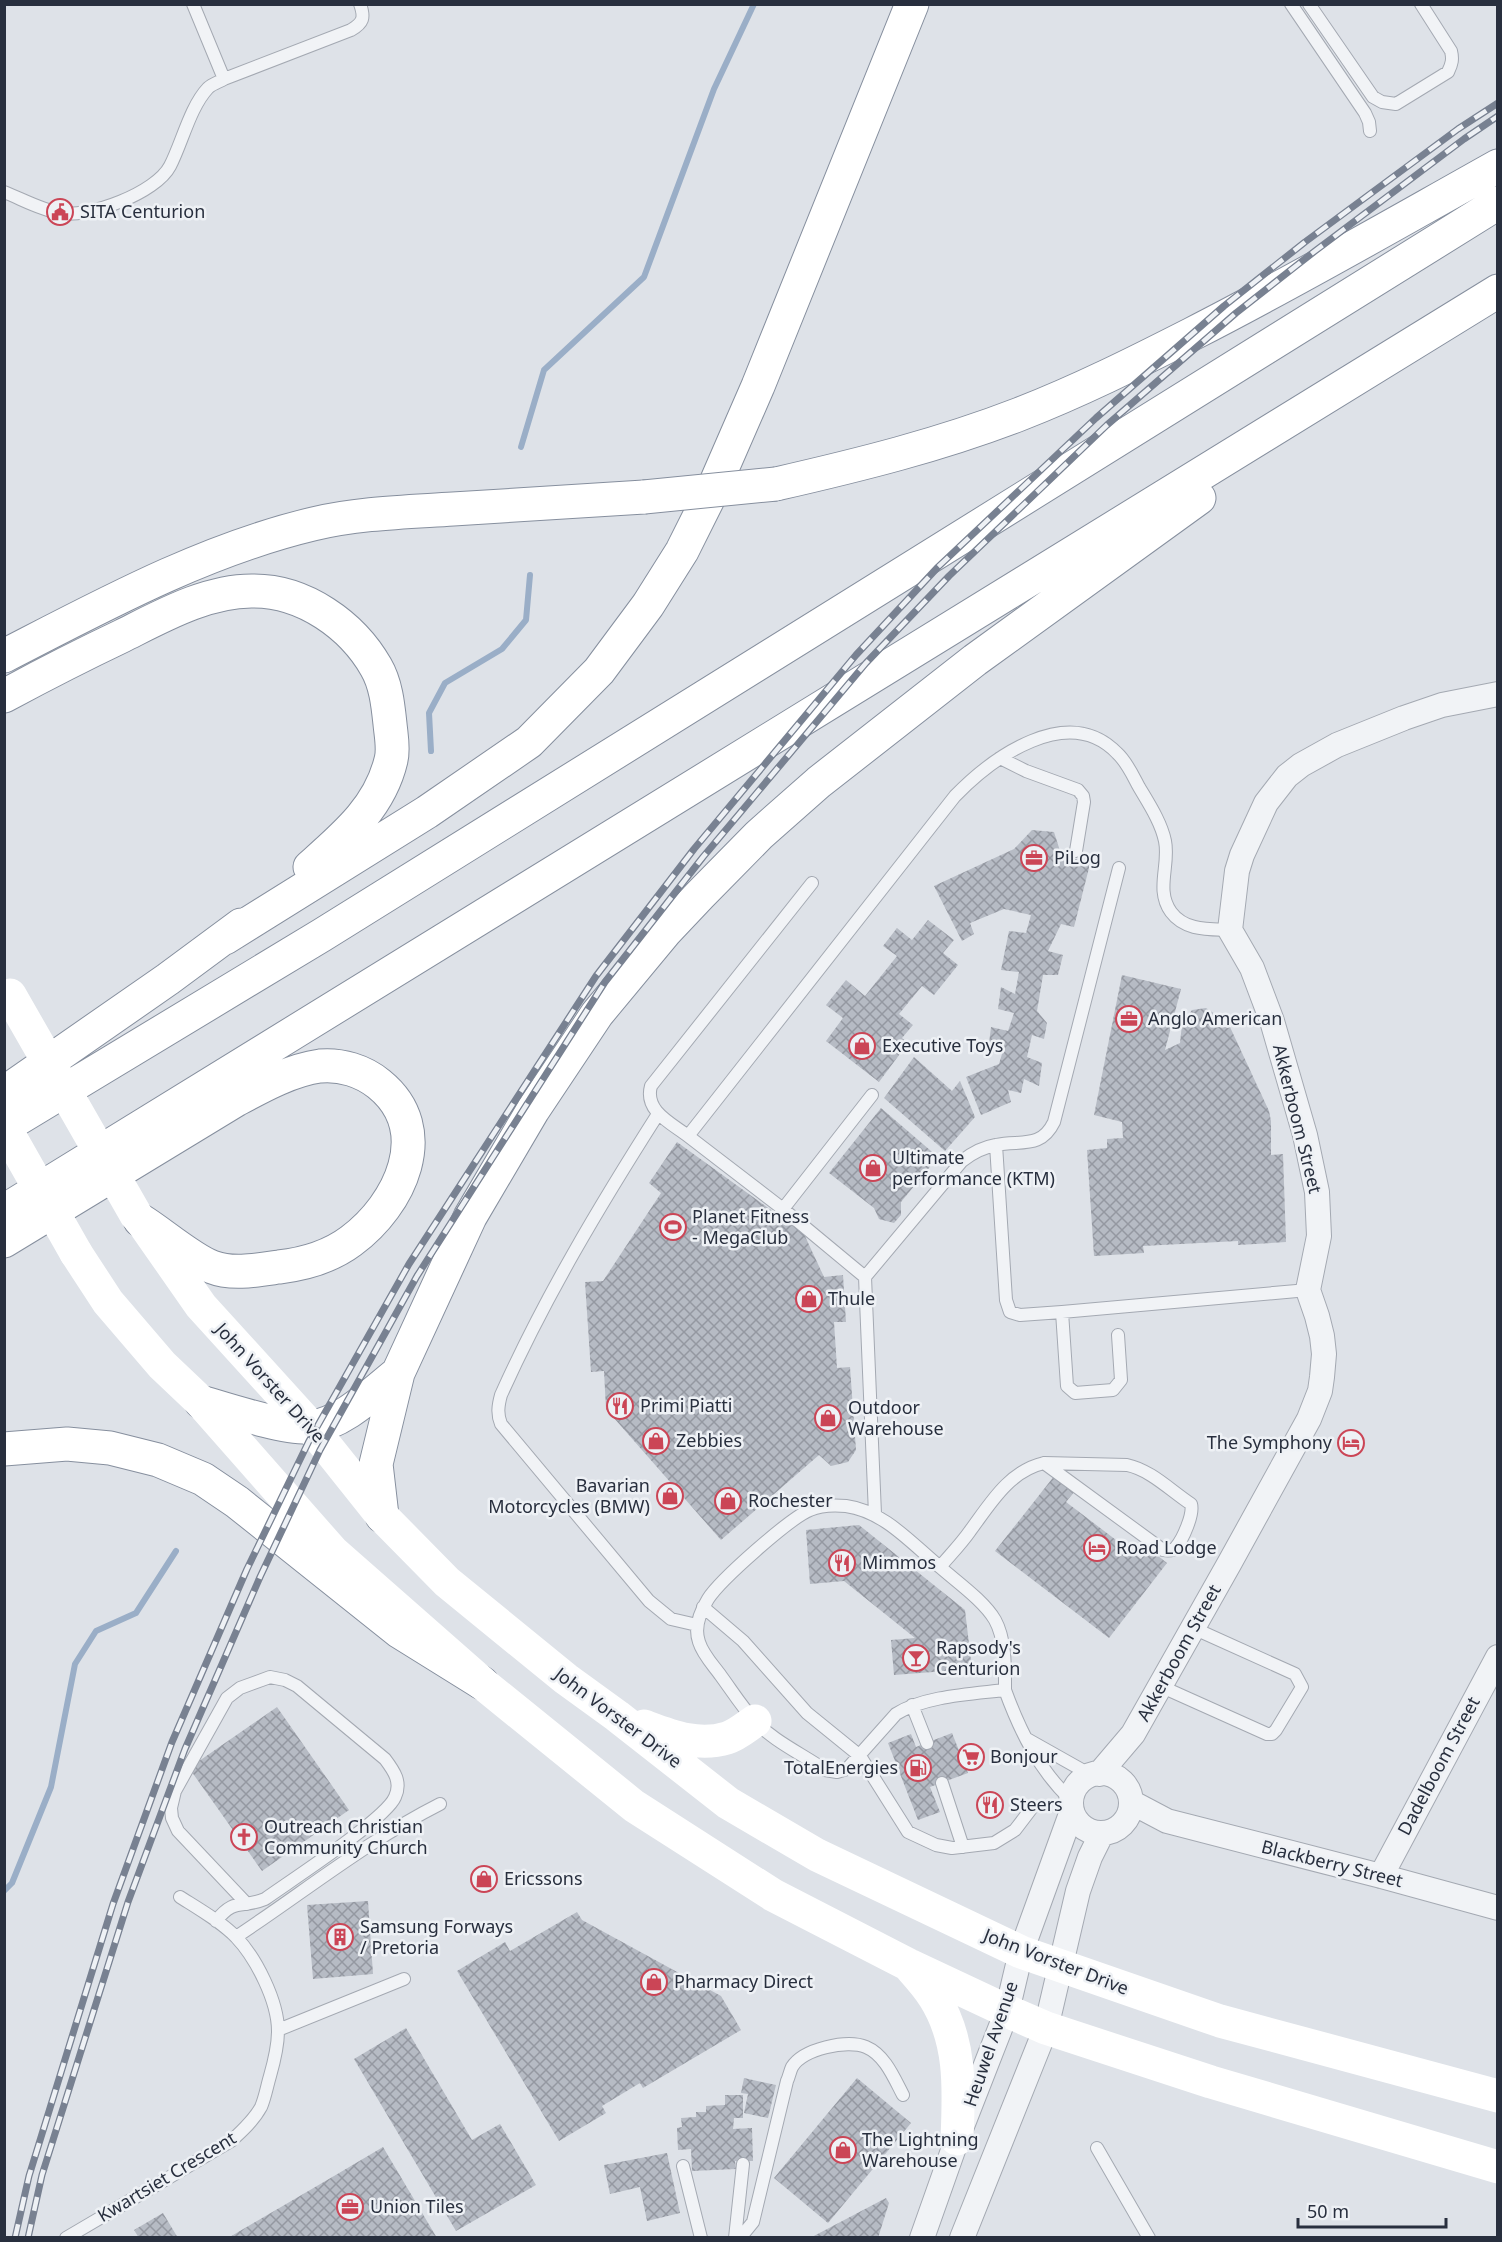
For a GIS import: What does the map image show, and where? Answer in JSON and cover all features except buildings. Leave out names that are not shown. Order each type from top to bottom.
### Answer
[{"type":"main road","points":[[4,1093],[225,938],[428,812],[529,742],[606,662],[648,606],[682,551],[714,488],[758,386],[912,4]]},
{"type":"main road","points":[[4,657],[85,615],[202,560],[250,542],[314,523],[388,514],[644,498],[776,484],[850,467],[951,439],[1020,414],[1119,372],[1257,301],[1497,166]]},
{"type":"main road","points":[[1497,203],[363,910],[4,1126],[76,1253],[116,1311],[162,1365],[201,1402],[333,1552],[482,1683],[634,1806],[772,1895],[909,1965],[1046,2028],[1211,2082],[1497,2167]]},
{"type":"main road","points":[[4,1211],[1497,291]]},
{"type":"main road","points":[[382,1516],[376,1464],[398,1373],[470,1217],[533,1110],[570,1053],[597,1014],[665,932],[759,835],[819,782],[975,660],[1282,438],[1497,299]]},
{"type":"main road","points":[[4,696],[62,665],[192,604],[236,592],[256,591],[283,594],[322,612],[347,629],[377,668],[384,685],[389,708],[392,758],[376,799],[350,832],[225,938]]},
{"type":"main road","points":[[4,642],[85,615]]},
{"type":"main road","points":[[4,715],[62,665]]},
{"type":"main road","name":"John Vorster Drive","points":[[7,990],[138,1217],[201,1306],[311,1427],[382,1516],[447,1582],[566,1679],[728,1803],[817,1856],[1021,1952],[1060,1967],[1220,2021],[1497,2096]]},
{"type":"main road","points":[[4,1241],[236,1100],[266,1084],[309,1068],[339,1067],[365,1074],[389,1092],[399,1104],[408,1131],[409,1148],[404,1171],[393,1194],[375,1219],[351,1241],[325,1255],[307,1262],[260,1270],[224,1270],[203,1263],[138,1217]]},
{"type":"main road","points":[[201,1402],[270,1420],[311,1427],[352,1410],[398,1373]]},
{"type":"main road","points":[[4,1449],[67,1444],[110,1448],[158,1460],[203,1479],[237,1502],[400,1632],[482,1683]]},
{"type":"main road","points":[[617,1716],[665,1734],[699,1742],[727,1738],[755,1722]]},
{"type":"main road","points":[[909,1965],[935,1998],[956,2051],[959,2089],[957,2139]]},
{"type":"street","points":[[1230,930],[1237,871],[1242,855],[1266,803],[1287,776],[1301,765],[1337,745],[1404,718],[1442,705],[1496,696]]},
{"type":"street","name":"Akkerboom Street","points":[[1095,1774],[1133,1734],[1309,1419],[1322,1377],[1324,1354],[1317,1316],[1308,1290],[1320,1228],[1317,1192],[1305,1135],[1262,992],[1252,968],[1230,930]]},
{"type":"street","name":"Dadelboom Street","points":[[1382,1876],[1497,1657]]},
{"type":"street","name":"Akkerboom Street","points":[[1127,1802],[1133,1734]]},
{"type":"street","points":[[1021,1952],[1072,1805],[1074,1790],[1080,1782],[1095,1774],[1109,1774],[1127,1802],[1120,1827],[1102,1833],[1093,1832],[1076,1820],[1072,1805]]},
{"type":"street","name":"Blackberry Street","points":[[1127,1802],[1167,1821],[1497,1908]]},
{"type":"street","points":[[962,2238],[1046,2028],[1071,1915],[1083,1874],[1102,1833]]},
{"type":"street","name":"Heuwel Avenue","points":[[922,2238],[957,2139],[1007,2011],[1021,1952]]},
{"type":"lane","points":[[193,4],[224,79]]},
{"type":"lane","points":[[4,192],[52,212],[76,214],[112,204],[146,189],[159,181],[169,169],[201,98],[209,87],[224,79],[351,30],[363,20],[364,14],[360,4]]},
{"type":"lane","points":[[1291,4],[1365,113],[1370,131]]},
{"type":"lane","points":[[1309,4],[1373,97],[1388,104],[1396,104],[1448,72],[1451,66],[1453,59],[1451,51],[1421,4]]},
{"type":"lane","points":[[688,1136],[955,796],[979,772],[1041,736],[1066,732],[1079,733],[1097,739],[1112,748],[1130,770],[1163,834],[1166,855],[1162,889],[1172,913],[1190,926],[1230,930]]},
{"type":"lane","points":[[1000,758],[1026,771],[1078,790],[1083,796],[1076,851]]},
{"type":"lane","points":[[875,1514],[870,1351],[865,1277],[962,1161],[974,1153],[996,1145],[1042,1139],[1048,1133],[1054,1122],[1119,868]]},
{"type":"lane","points":[[812,883],[651,1086],[651,1104],[658,1114],[783,1209],[865,1277]]},
{"type":"lane","points":[[783,1209],[872,1095]]},
{"type":"lane","points":[[658,1114],[554,1287],[501,1395],[498,1416],[501,1424],[640,1593],[658,1610],[671,1618],[697,1625]]},
{"type":"lane","points":[[996,1145],[1005,1300],[1010,1312],[1020,1315],[1062,1312],[1308,1290]]},
{"type":"lane","points":[[1062,1312],[1067,1386],[1075,1393],[1113,1390],[1118,1386],[1121,1380],[1118,1335]]},
{"type":"lane","points":[[940,1567],[968,1534],[996,1495],[1019,1473],[1030,1466],[1044,1463],[1138,1467],[1191,1504],[1192,1515],[1176,1547],[1170,1551],[1163,1550],[1044,1463]]},
{"type":"lane","points":[[1005,1690],[912,1706],[896,1714],[847,1769],[831,1772],[771,1735],[755,1722],[702,1649],[698,1641],[697,1625],[703,1607],[711,1594],[796,1518],[811,1509],[826,1506],[846,1506],[875,1514],[940,1567],[988,1611],[995,1621],[1004,1658],[1005,1690],[1017,1720],[1043,1769],[1072,1805]]},
{"type":"lane","points":[[703,1607],[743,1641],[807,1713],[860,1756],[908,1832],[936,1845],[952,1848],[994,1843],[1015,1830],[1031,1809]]},
{"type":"lane","points":[[1160,1686],[1267,1734],[1272,1734],[1302,1686],[1295,1674],[1192,1628]]},
{"type":"lane","points":[[216,1921],[229,1906],[247,1904],[265,1899],[378,1817],[395,1798],[398,1783],[395,1772],[385,1760],[297,1686],[285,1680],[270,1677],[240,1688],[226,1698],[182,1776],[171,1808],[172,1818],[178,1831],[247,1904]]},
{"type":"lane","points":[[912,1706],[927,1743]]},
{"type":"lane","points":[[1027,1739],[1095,1774]]},
{"type":"lane","points":[[942,1783],[963,1847]]},
{"type":"lane","points":[[236,1937],[379,1838],[440,1804]]},
{"type":"lane","name":"Kwartsiet Crescent","points":[[66,2238],[231,2141],[246,2127],[262,2105],[274,2060],[278,2030],[265,1981],[254,1960],[236,1937],[180,1897]]},
{"type":"lane","points":[[278,2030],[404,1979]]},
{"type":"lane","points":[[740,2238],[753,2222],[787,2081],[792,2067],[801,2058],[813,2052],[840,2045],[866,2047],[880,2057],[890,2070],[903,2095]]},
{"type":"lane","points":[[1097,2148],[1149,2238]]},
{"type":"lane","points":[[735,2238],[743,2164]]},
{"type":"lane","points":[[683,2166],[701,2238]]},
{"type":"waterway","points":[[521,447],[544,370],[644,277],[714,89],[754,4]]},
{"type":"waterway","points":[[431,751],[429,713],[445,683],[502,649],[526,620],[530,575]]},
{"type":"waterway","points":[[4,1891],[12,1883],[51,1787],[75,1664],[96,1631],[136,1613],[176,1551]]},
{"type":"railway","points":[[15,2238],[29,2176],[113,1904],[172,1742],[247,1569],[309,1441],[409,1264],[596,976],[694,849],[856,655],[938,567],[1096,418],[1224,306],[1305,242],[1458,129],[1498,103]]},
{"type":"railway","points":[[28,2238],[42,2175],[128,1902],[185,1749],[260,1577],[320,1450],[417,1276],[605,982],[703,857],[866,663],[949,576],[1107,425],[1236,313],[1315,251],[1498,116]]},
{"type":"place","name":"SITA Centurion","points":[[60,212]]},
{"type":"place","name":"PiLog","points":[[1034,858]]},
{"type":"place","name":"Anglo American","points":[[1129,1019]]},
{"type":"place","name":"Executive Toys","points":[[862,1046]]},
{"type":"place","name":"Ultimate performance (KTM)","points":[[873,1168]]},
{"type":"place","name":"Planet Fitness - MegaClub","points":[[673,1227]]},
{"type":"place","name":"Thule","points":[[809,1299]]},
{"type":"place","name":"Primi Piatti","points":[[620,1406]]},
{"type":"place","name":"Outdoor Warehouse","points":[[828,1418]]},
{"type":"place","name":"Zebbies","points":[[656,1441]]},
{"type":"place","name":"The Symphony","points":[[1351,1443]]},
{"type":"place","name":"Bavarian Motorcycles (BMW)","points":[[670,1496]]},
{"type":"place","name":"Rochester","points":[[728,1501]]},
{"type":"place","name":"Road Lodge","points":[[1097,1548]]},
{"type":"place","name":"Mimmos","points":[[842,1563]]},
{"type":"place","name":"Rapsody's Centurion","points":[[916,1658]]},
{"type":"place","name":"Bonjour","points":[[971,1757]]},
{"type":"place","name":"TotalEnergies","points":[[918,1768]]},
{"type":"place","name":"Steers","points":[[990,1805]]},
{"type":"place","name":"Outreach Christian Community Church","points":[[244,1837]]},
{"type":"place","name":"Ericssons","points":[[484,1879]]},
{"type":"place","name":"Samsung Forways / Pretoria","points":[[340,1937]]},
{"type":"place","name":"Pharmacy Direct","points":[[654,1982]]},
{"type":"place","name":"The Lightning Warehouse","points":[[843,2150]]},
{"type":"place","name":"Union Tiles","points":[[350,2207]]}]
